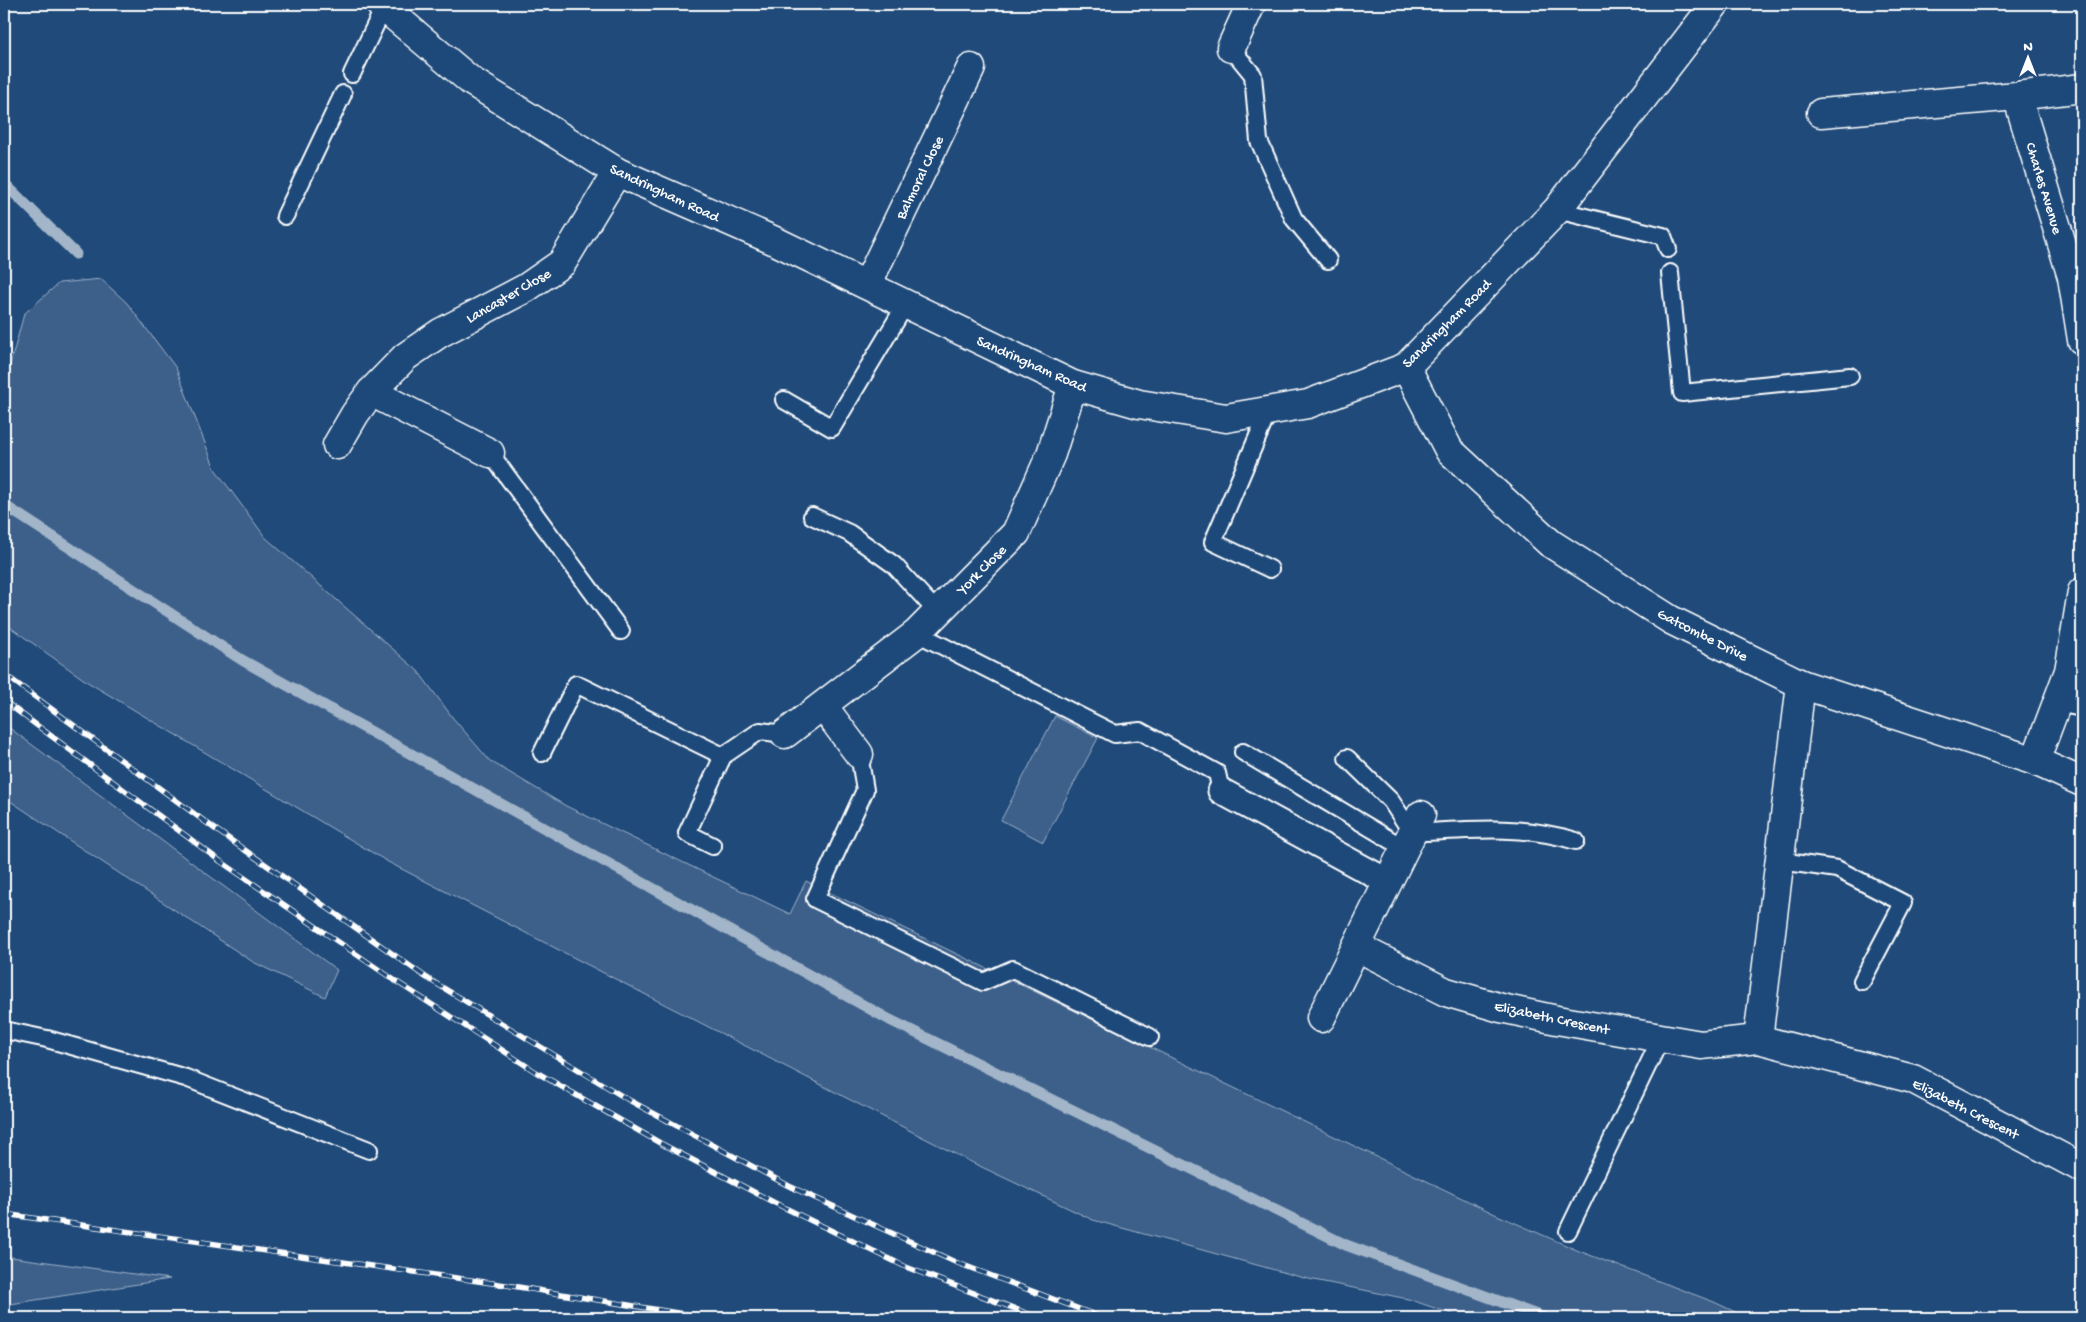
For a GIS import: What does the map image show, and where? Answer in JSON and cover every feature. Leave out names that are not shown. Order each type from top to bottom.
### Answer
[{"type":"street","points":[[1231,48],[1252,4]]},
{"type":"street","name":"Sandringham Road","points":[[382,6],[471,81],[617,172],[775,241],[1073,386],[1139,404],[1226,418],[1308,404],[1406,367],[1557,210],[1716,4]]},
{"type":"street","name":"Balmoral Close","points":[[866,285],[971,68]]},
{"type":"street","points":[[1821,113],[2017,96],[2082,88]]},
{"type":"street","name":"Charles Avenue","points":[[2017,96],[2072,277],[2082,340]]},
{"type":"street","name":"Lancaster Close","points":[[337,445],[355,414],[371,392],[405,357],[433,338],[526,288],[562,263],[617,172]]},
{"type":"street","name":"Gatcombe Drive","points":[[1406,367],[1450,450],[1550,543],[1671,620],[1801,684],[2035,761],[2082,782]]},
{"type":"street","name":"York Close","points":[[785,734],[917,633],[1016,533],[1050,454],[1073,386]]},
{"type":"street","points":[[371,392],[490,453]]},
{"type":"street","points":[[2035,761],[2069,705],[2068,671],[2082,592]]},
{"type":"street","points":[[1758,1039],[1801,684]]},
{"type":"street","points":[[824,706],[859,754]]},
{"type":"street","points":[[1221,791],[1388,882]]},
{"type":"street","points":[[1321,1018],[1412,832]]},
{"type":"street","name":"Elizabeth Crescent","points":[[1357,947],[1446,992],[1501,1008],[1701,1045],[1758,1039],[1913,1080],[2082,1168]]},
{"type":"lane","points":[[352,74],[382,6]]},
{"type":"lane","points":[[1231,48],[1253,75],[1258,141],[1294,219],[1328,260]]},
{"type":"lane","points":[[285,216],[343,94]]},
{"type":"lane","points":[[1557,210],[1663,236],[1668,249]]},
{"type":"lane","points":[[1670,273],[1682,393],[1850,376]]},
{"type":"lane","points":[[784,400],[832,428],[906,304]]},
{"type":"lane","points":[[1270,410],[1213,542],[1270,569]]},
{"type":"lane","points":[[490,453],[621,631]]},
{"type":"lane","points":[[812,516],[849,533],[894,564],[938,613]]},
{"type":"lane","points":[[917,633],[1115,734],[1140,731],[1217,773],[1221,791]]},
{"type":"lane","points":[[542,753],[576,684],[723,756]]},
{"type":"lane","points":[[713,846],[687,833],[723,756],[760,731],[785,734]]},
{"type":"lane","points":[[1243,752],[1412,832],[1498,828],[1553,833],[1576,840]]},
{"type":"lane","points":[[859,754],[865,790],[815,898],[983,982],[1013,970],[1150,1036]]},
{"type":"lane","points":[[1347,758],[1390,801],[1412,832]]},
{"type":"lane","points":[[1780,861],[1836,869],[1903,903],[1862,980]]},
{"type":"lane","points":[[4,1030],[47,1039],[186,1078],[368,1150]]},
{"type":"lane","points":[[1568,1230],[1661,1038]]},
{"type":"shaded area","points":[[101,279],[127,303],[176,368],[215,469],[265,537],[418,671],[453,718],[490,761],[566,806],[790,914],[806,881],[1495,1214],[1579,1251],[1714,1302],[1748,1318],[1464,1318],[1408,1299],[1304,1278],[1093,1220],[967,1160],[388,862],[89,683],[4,623],[4,387],[24,314],[59,283]]},
{"type":"shaded area","points":[[1055,716],[1098,738],[1043,842],[1001,820]]},
{"type":"shaded area","points":[[4,724],[337,970],[325,997],[253,962],[4,797]]},
{"type":"shaded area","points":[[4,1256],[170,1279],[4,1305]]},
{"type":"waterway","points":[[4,183],[76,254]]},
{"type":"waterway","points":[[4,505],[242,660],[890,1020],[1346,1245],[1545,1318]]},
{"type":"railway","points":[[4,674],[215,829],[427,978],[627,1099],[789,1186],[955,1262],[1103,1318]]},
{"type":"railway","points":[[4,701],[220,861],[397,982],[536,1072],[660,1143],[775,1203],[906,1267],[1039,1318]]},
{"type":"railway","points":[[4,1214],[506,1285],[708,1318]]}]
